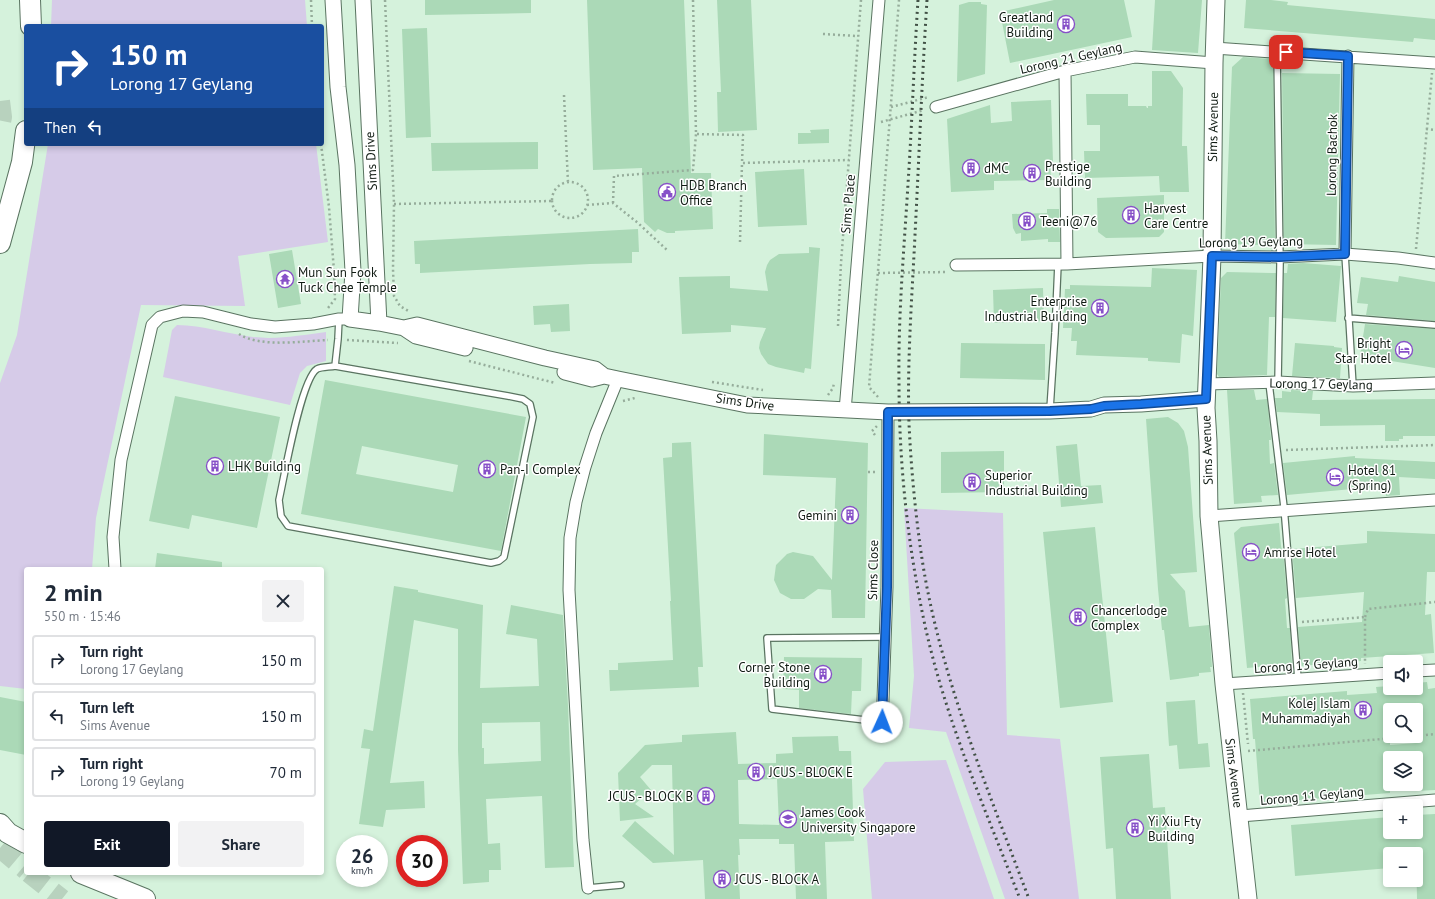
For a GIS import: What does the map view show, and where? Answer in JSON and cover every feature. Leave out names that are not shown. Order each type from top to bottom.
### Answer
[{"type":"highway","points":[[30,0],[31,24]]},
{"type":"highway","points":[[0,243],[22,162],[24,146]]},
{"type":"highway","points":[[0,824],[8,833],[24,842]]},
{"type":"highway","points":[[86,875],[145,899]]},
{"type":"main road","name":"Sims Avenue","points":[[1216,0],[1212,256],[1206,397],[1208,441],[1208,516],[1224,684],[1240,816],[1248,899]]},
{"type":"street","name":"Sims Drive","points":[[333,0],[338,87],[347,164],[352,270],[344,319],[379,323],[404,328],[416,336],[592,379],[611,378],[746,405],[888,412]]},
{"type":"street","name":"Sims Drive","points":[[363,0],[379,323]]},
{"type":"street","name":"Sims Place","points":[[845,411],[879,0]]},
{"type":"street","name":"Lorong 21 Geylang","points":[[936,101],[1065,71],[1135,57],[1214,56],[1278,52],[1434,63]]},
{"type":"street","name":"Lorong Bachok","points":[[1345,254],[1348,56]]},
{"type":"street","points":[[1063,264],[1065,71]]},
{"type":"street","name":"Lorong 19 Geylang","points":[[956,265],[1063,264],[1212,256],[1279,257],[1345,254],[1435,263]]},
{"type":"street","points":[[114,567],[113,537],[121,460],[152,325],[160,317],[183,311],[203,312],[251,324],[275,327],[313,324],[344,319]]},
{"type":"street","points":[[588,888],[583,840],[569,590],[570,538],[576,502],[596,433],[615,401],[611,378]]},
{"type":"street","name":"Lorong 17 Geylang","points":[[888,412],[1050,411],[1091,409],[1104,406],[1141,404],[1206,397],[1273,382],[1353,386],[1435,383]]},
{"type":"street","name":"Sims Close","points":[[882,724],[885,637],[888,412]]},
{"type":"street","points":[[1208,516],[1435,500]]},
{"type":"street","points":[[1423,671],[1435,670]]},
{"type":"street","name":"Lorong 13 Geylang","points":[[1224,684],[1383,674]]},
{"type":"street","name":"Lorong 11 Geylang","points":[[1240,816],[1435,800]]},
{"type":"lane","points":[[1278,52],[1279,257],[1273,382],[1277,451],[1284,511],[1298,680]]},
{"type":"lane","points":[[1345,254],[1353,386]]},
{"type":"lane","points":[[1050,411],[1055,333],[1063,264]]},
{"type":"lane","points":[[1348,318],[1435,325]]},
{"type":"lane","points":[[335,366],[338,339],[344,319]]},
{"type":"lane","points":[[335,366],[508,396],[523,399],[530,404],[533,417],[504,557],[499,561],[491,563],[288,526],[282,516],[279,500],[301,401],[309,378],[317,369],[335,366]]},
{"type":"lane","points":[[882,724],[772,710],[768,638],[885,637]]},
{"type":"lane","points":[[588,888],[621,885]]},
{"type":"path","points":[[311,0],[312,24]]},
{"type":"path","points":[[385,0],[394,204],[393,269]]},
{"type":"path","points":[[613,203],[614,176],[693,170],[696,134],[693,0]]},
{"type":"path","points":[[838,326],[857,36],[861,0]]},
{"type":"path","points":[[888,412],[888,401],[878,398],[869,387],[899,0]]},
{"type":"path","points":[[823,34],[857,36]]},
{"type":"path","points":[[1415,260],[1426,129],[1434,63]]},
{"type":"path","points":[[564,95],[568,183]]},
{"type":"path","points":[[868,126],[890,120],[936,101]]},
{"type":"path","points":[[891,107],[936,101]]},
{"type":"path","points":[[1426,129],[1435,130]]},
{"type":"path","points":[[696,134],[743,135],[740,242]]},
{"type":"path","points":[[321,146],[330,207],[335,299],[326,311]]},
{"type":"path","points":[[742,163],[850,160]]},
{"type":"path","points":[[568,183],[574,183],[583,189],[586,194],[587,205],[581,214],[570,218],[559,215],[553,206],[552,200],[555,190],[558,187],[568,183]]},
{"type":"path","points":[[394,204],[552,200]]},
{"type":"path","points":[[587,205],[613,203],[667,250]]},
{"type":"path","points":[[878,273],[956,272],[956,265]]},
{"type":"path","points":[[237,333],[255,341],[267,342],[338,339],[400,343]]},
{"type":"path","points":[[469,361],[561,384]]},
{"type":"path","points":[[828,395],[833,388],[834,381]]},
{"type":"path","points":[[710,382],[770,392]]},
{"type":"path","points":[[822,397],[828,395],[847,396]]},
{"type":"path","points":[[615,401],[637,397]]},
{"type":"path","points":[[615,401],[624,400]]},
{"type":"path","points":[[1277,451],[1435,445]]},
{"type":"path","points":[[868,472],[880,472]]},
{"type":"path","points":[[1365,675],[1365,617],[1368,609],[1435,602]]},
{"type":"path","points":[[1293,623],[1365,617]]},
{"type":"path","points":[[1423,735],[1435,734]]},
{"type":"path","points":[[1248,751],[1383,739]]},
{"type":"shaded area","points":[[52,0],[305,0],[307,24],[51,24]]},
{"type":"shaded area","points":[[48,146],[316,146],[328,242],[238,256],[245,306],[141,305],[96,518],[92,567],[24,567],[24,689],[0,686],[0,383],[17,335]]},
{"type":"shaded area","points":[[177,325],[196,326],[243,336],[262,338],[290,337],[326,332],[326,361],[307,366],[300,373],[290,405],[163,377],[172,330]]},
{"type":"shaded area","points":[[904,508],[1003,513],[1007,735],[1060,739],[1079,899],[1005,899],[946,732],[909,728],[914,676]]},
{"type":"shaded area","points":[[946,760],[994,899],[872,899],[863,789],[885,762]]},
{"type":"building","points":[[425,0],[531,0],[531,13],[425,15]]},
{"type":"building","points":[[587,0],[684,0],[691,173],[711,173],[713,229],[675,231],[675,233],[667,233],[658,229],[655,232],[644,222],[642,168],[593,170]]},
{"type":"building","points":[[717,0],[751,0],[757,130],[718,132],[717,92],[721,92]]},
{"type":"building","name":"Greatland Building","points":[[1054,0],[1124,0],[1132,37],[1010,63],[1000,12]]},
{"type":"building","points":[[1155,0],[1202,0],[1198,53],[1152,50]]},
{"type":"building","points":[[1246,0],[1271,0],[1288,2],[1287,5],[1435,19],[1435,40],[1414,38],[1413,42],[1244,28]]},
{"type":"building","points":[[969,2],[981,2],[981,4],[987,5],[985,74],[957,82],[959,5]]},
{"type":"building","points":[[427,28],[431,137],[406,138],[402,29]]},
{"type":"building","points":[[1243,57],[1273,59],[1275,244],[1225,244],[1232,67]]},
{"type":"building","points":[[1152,71],[1171,71],[1183,88],[1182,146],[1187,146],[1189,192],[1160,192],[1159,176],[1085,178],[1084,151],[1100,151],[1100,125],[1087,125],[1086,94],[1128,94],[1128,106],[1146,106],[1148,108],[1148,106],[1152,106]]},
{"type":"building","points":[[1282,73],[1340,74],[1336,245],[1284,244]]},
{"type":"building","points":[[1051,100],[1053,162],[1050,162],[1051,180],[994,181],[994,190],[951,192],[947,119],[990,105],[991,123],[1012,121],[1011,102]]},
{"type":"building","points":[[829,129],[829,143],[798,144],[798,133],[811,133],[810,130]]},
{"type":"building","points":[[538,142],[538,169],[432,171],[431,143]]},
{"type":"building","points":[[804,169],[807,225],[758,227],[755,172]]},
{"type":"building","name":"Harvest Care Centre","points":[[1164,195],[1164,232],[1159,237],[1106,238],[1098,232],[1097,198]]},
{"type":"building","points":[[1047,209],[1059,209],[1060,242],[1048,242],[1048,239],[1021,241],[1021,233],[1016,234],[1013,228],[1012,214],[1047,213]]},
{"type":"building","points":[[638,229],[639,252],[632,252],[632,263],[420,273],[420,264],[415,264],[414,241]]},
{"type":"building","points":[[809,247],[820,248],[811,369],[805,368],[804,373],[768,364],[759,348],[766,328],[731,325],[731,332],[682,334],[679,277],[730,276],[730,288],[768,291],[765,272],[770,260],[779,254],[809,253]]},
{"type":"building","name":"Mun Sun Fook Tuck Chee Temple","points":[[292,250],[301,304],[278,308],[269,254]]},
{"type":"building","points":[[1303,263],[1341,266],[1336,322],[1283,318],[1284,273],[1287,273],[1288,264]]},
{"type":"building","points":[[1152,268],[1197,270],[1193,336],[1182,334],[1180,363],[1148,361],[1148,358],[1076,355],[1077,341],[1071,341],[1072,328],[1063,328],[1065,289],[1070,289],[1070,285],[1151,287]]},
{"type":"building","points":[[1227,272],[1276,273],[1275,317],[1269,317],[1267,375],[1219,377],[1217,374],[1221,278]]},
{"type":"building","points":[[1399,276],[1435,282],[1435,321],[1366,315],[1368,304],[1357,303],[1361,277],[1398,282]]},
{"type":"building","points":[[1043,288],[1044,321],[994,323],[993,290]]},
{"type":"building","points":[[569,304],[570,331],[551,332],[550,324],[534,325],[533,306]]},
{"type":"building","points":[[1365,324],[1435,329],[1435,368],[1360,356]]},
{"type":"building","points":[[961,343],[1045,344],[1045,380],[960,378]]},
{"type":"building","points":[[1295,343],[1342,348],[1340,378],[1292,376]]},
{"type":"building","name":"Pan-I Complex","points":[[325,380],[526,417],[501,551],[301,514]],"holes":[[[362,446],[458,465],[453,492],[356,474]]]},
{"type":"building","points":[[1227,390],[1254,390],[1256,400],[1267,399],[1271,438],[1271,440],[1269,440],[1270,464],[1274,463],[1278,495],[1261,496],[1262,502],[1234,504]]},
{"type":"building","points":[[1291,390],[1313,391],[1312,400],[1435,399],[1435,436],[1403,436],[1403,439],[1399,439],[1399,441],[1385,441],[1385,425],[1320,426],[1320,414],[1277,412],[1275,398],[1282,398],[1282,391],[1291,392]]},
{"type":"building","name":"LHK Building","points":[[175,396],[280,417],[257,528],[192,515],[189,529],[149,521]]},
{"type":"building","points":[[1168,417],[1178,423],[1184,431],[1188,447],[1197,572],[1170,574],[1185,591],[1189,627],[1209,625],[1212,667],[1210,667],[1211,672],[1199,673],[1199,676],[1170,680],[1164,630],[1162,630],[1158,589],[1146,419]]},
{"type":"building","name":"Gemini","points":[[764,434],[868,443],[865,618],[832,618],[831,590],[818,589],[804,599],[791,599],[780,593],[774,580],[776,565],[787,554],[793,552],[813,556],[832,580],[836,478],[763,475]]},
{"type":"building","points":[[691,442],[703,667],[698,667],[699,687],[610,691],[609,670],[618,670],[618,663],[673,660],[663,458],[672,457],[672,443]]},
{"type":"building","points":[[1077,444],[1081,486],[1101,485],[1103,503],[1061,507],[1056,446]]},
{"type":"building","name":"Superior Industrial Building","points":[[1004,451],[1004,492],[941,493],[941,452]]},
{"type":"building","points":[[1355,456],[1355,458],[1435,462],[1435,479],[1399,477],[1400,495],[1386,496],[1385,486],[1287,495],[1283,463]]},
{"type":"building","points":[[1279,523],[1287,598],[1285,599],[1287,628],[1290,628],[1292,664],[1247,668],[1234,533],[1241,527]]},
{"type":"building","name":"Chancerlodge Complex","points":[[1095,527],[1113,702],[1060,708],[1043,532]]},
{"type":"building","points":[[1367,531],[1435,534],[1435,572],[1427,572],[1425,615],[1431,614],[1434,653],[1383,655],[1383,656],[1361,658],[1361,661],[1301,666],[1298,627],[1362,622],[1364,592],[1296,598],[1292,549],[1367,543]]},
{"type":"building","points":[[157,553],[222,562],[222,567],[155,567]]},
{"type":"building","points":[[394,586],[483,605],[480,688],[539,686],[537,639],[506,634],[511,605],[563,615],[574,867],[545,868],[542,796],[486,799],[488,844],[500,843],[501,870],[489,870],[489,882],[463,884],[458,750],[458,629],[414,620],[390,783],[424,781],[425,808],[386,810],[383,827],[359,824],[370,749],[361,748],[364,729],[373,731]],"holes":[[[540,722],[541,761],[484,764],[484,748],[482,748],[482,723]]]},
{"type":"building","name":"Corner Stone Building","points":[[784,657],[862,658],[861,691],[852,691],[851,714],[799,708],[799,690],[783,689]]},
{"type":"building","points":[[1423,682],[1427,682],[1428,689],[1435,688],[1435,790],[1423,791],[1423,751],[1383,751],[1383,791],[1390,791],[1390,793],[1260,803],[1250,699],[1347,691],[1347,695],[1377,693],[1376,687],[1383,686],[1383,695],[1423,695]]},
{"type":"building","points":[[0,697],[24,702],[24,755],[0,750]]},
{"type":"building","points":[[1195,700],[1198,744],[1208,743],[1210,767],[1179,769],[1177,745],[1169,746],[1166,702]]},
{"type":"building","points":[[736,732],[738,764],[776,763],[776,754],[793,753],[792,737],[838,736],[839,751],[851,751],[854,841],[825,842],[827,899],[796,899],[794,844],[779,844],[779,839],[739,839],[740,855],[738,855],[740,899],[705,899],[703,860],[653,863],[622,836],[635,821],[674,855],[672,765],[652,765],[640,777],[651,790],[635,804],[654,817],[620,821],[618,773],[645,745],[682,742],[682,735]],"holes":[[[777,779],[779,825],[739,824],[738,780]]]},
{"type":"building","name":"Yi Xiu Fty Building","points":[[1149,754],[1153,808],[1165,807],[1171,899],[1116,899],[1113,848],[1106,849],[1100,757]]},
{"type":"building","points":[[1435,814],[1435,899],[1417,899],[1417,887],[1423,887],[1423,847],[1383,847],[1383,869],[1295,876],[1291,825],[1383,818],[1383,839],[1423,839],[1423,815]]},
{"type":"tunnel","points":[[0,101],[2,117],[0,127]]},
{"type":"tunnel","points":[[0,848],[24,868]]},
{"type":"tunnel","points":[[32,875],[62,899]]},
{"type":"railway","points":[[918,0],[899,332],[900,441],[908,529],[917,587],[931,652],[953,724],[1020,899]]},
{"type":"railway","points":[[927,0],[909,353],[909,424],[917,520],[929,596],[939,641],[952,685],[981,771],[1029,899]]},
{"type":"place","name":"Greatland Building","points":[[1066,24]]},
{"type":"place","name":"dMC","points":[[971,168]]},
{"type":"place","name":"Prestige Building","points":[[1032,173]]},
{"type":"place","name":"HDB Branch Office","points":[[667,192]]},
{"type":"place","name":"Harvest Care Centre","points":[[1131,215]]},
{"type":"place","name":"Teeni@76","points":[[1027,221]]},
{"type":"place","name":"Mun Sun Fook Tuck Chee Temple","points":[[285,279]]},
{"type":"place","name":"Enterprise Industrial Building","points":[[1100,308]]},
{"type":"place","name":"Bright Star Hotel","points":[[1404,350]]},
{"type":"place","name":"LHK Building","points":[[215,466]]},
{"type":"place","name":"Pan-I Complex","points":[[487,469]]},
{"type":"place","name":"Hotel 81 (Spring)","points":[[1335,477]]},
{"type":"place","name":"Superior Industrial Building","points":[[972,482]]},
{"type":"place","name":"Gemini","points":[[850,515]]},
{"type":"place","name":"Amrise Hotel","points":[[1251,552]]},
{"type":"place","name":"Chancerlodge Complex","points":[[1078,617]]},
{"type":"place","name":"Corner Stone Building","points":[[823,674]]},
{"type":"place","name":"Kolej Islam Muhammadiyah","points":[[1363,710]]},
{"type":"place","name":"JCUS - BLOCK E","points":[[756,772]]},
{"type":"place","name":"JCUS - BLOCK B","points":[[706,796]]},
{"type":"place","name":"James Cook University Singapore","points":[[788,819]]},
{"type":"place","name":"Yi Xiu Fty Building","points":[[1135,828]]},
{"type":"place","name":"JCUS - BLOCK A","points":[[722,879]]},
{"type":"route","points":[[882,722],[887,587],[888,412],[933,413],[1050,411],[1206,399],[1212,256],[1279,257],[1345,254],[1348,56],[1286,52]]}]
